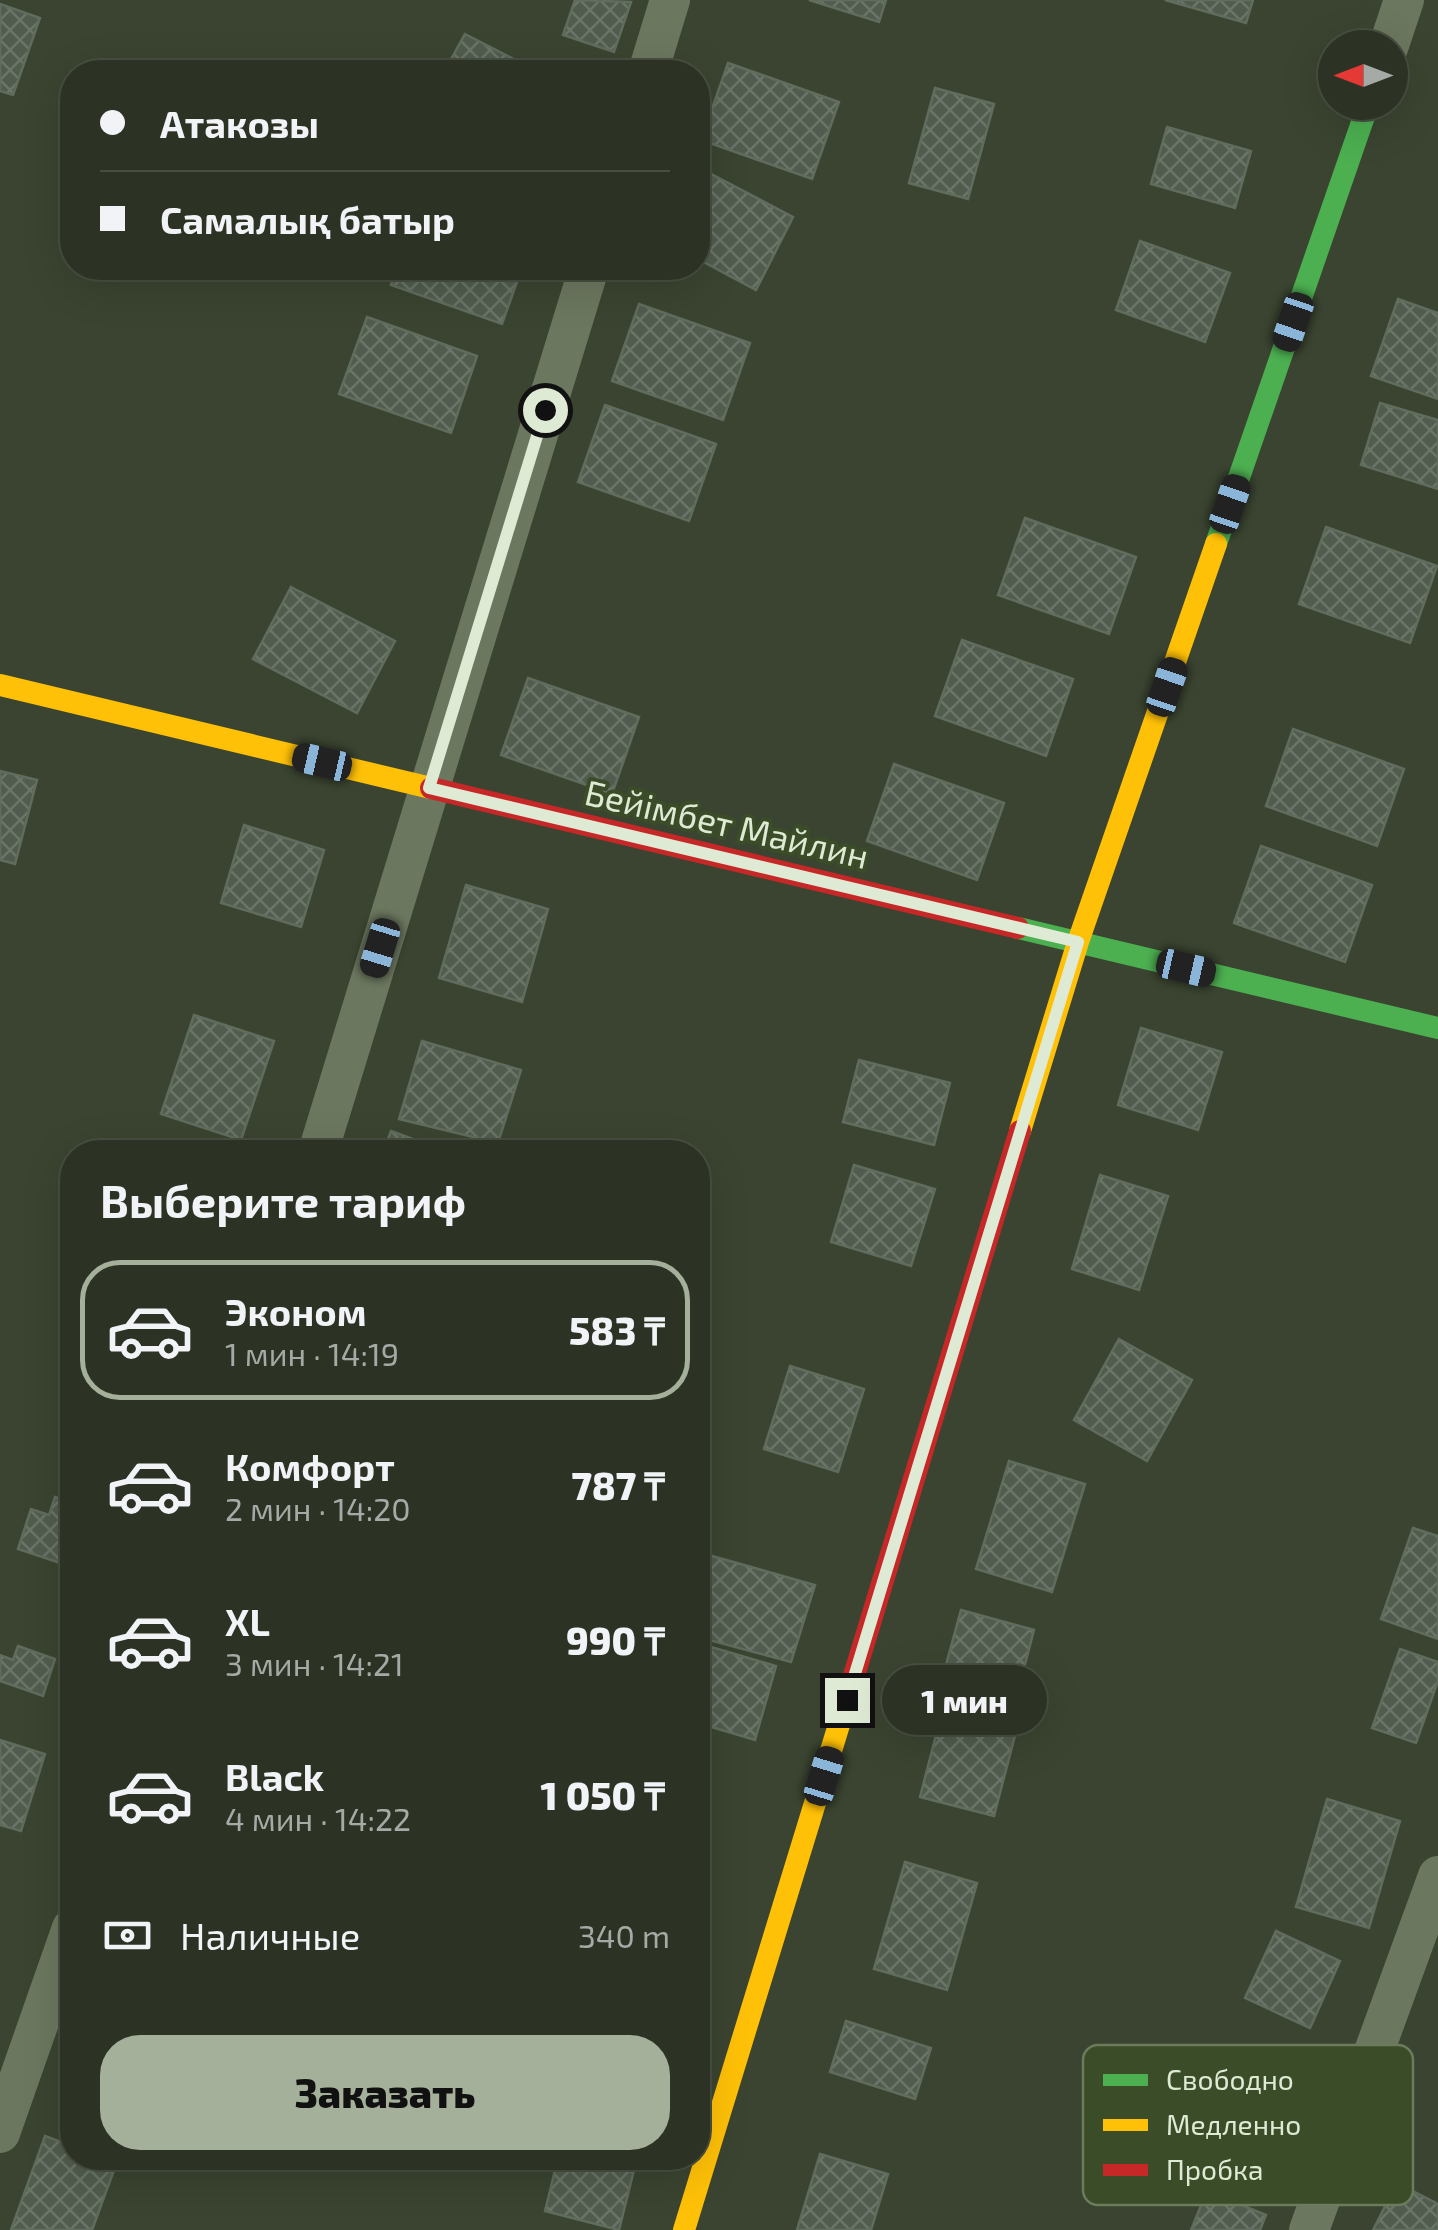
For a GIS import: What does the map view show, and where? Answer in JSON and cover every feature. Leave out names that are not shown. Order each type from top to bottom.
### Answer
[{"type":"street","points":[[652,60],[670,0]]},
{"type":"street","points":[[1394,30],[1404,0]]},
{"type":"street","points":[[710,2145],[1078,942],[1363,120]]},
{"type":"street","points":[[322,1140],[584,280]]},
{"type":"street","name":"Бейімбет Майлин","points":[[0,685],[1438,1028]]},
{"type":"street","points":[[1376,2045],[1438,1876]]},
{"type":"street","points":[[0,2133],[60,1962]]},
{"type":"street","points":[[684,2230],[702,2170]]},
{"type":"street","points":[[1309,2230],[1318,2205]]},
{"type":"building","points":[[575,0],[631,2],[614,52],[563,35]]},
{"type":"building","points":[[809,0],[886,0],[879,22]]},
{"type":"building","points":[[1165,0],[1253,0],[1246,23]]},
{"type":"building","points":[[0,4],[40,18],[13,95],[0,91]]},
{"type":"building","points":[[465,34],[516,60],[451,60]]},
{"type":"building","points":[[728,63],[839,102],[812,179],[710,143],[710,114]]},
{"type":"building","points":[[935,88],[994,104],[968,199],[909,183]]},
{"type":"building","points":[[1167,127],[1251,151],[1235,208],[1151,184]]},
{"type":"building","points":[[710,173],[793,217],[756,290],[710,265]]},
{"type":"building","points":[[1140,241],[1230,273],[1205,342],[1116,310]]},
{"type":"building","points":[[393,280],[518,280],[502,324],[391,285]]},
{"type":"building","points":[[1398,299],[1438,313],[1438,399],[1371,376]]},
{"type":"building","points":[[639,304],[750,343],[723,420],[612,381]]},
{"type":"building","points":[[367,317],[477,356],[451,433],[339,394]]},
{"type":"building","points":[[1380,403],[1438,420],[1438,489],[1361,465]]},
{"type":"building","points":[[605,405],[716,444],[689,521],[578,482]]},
{"type":"building","points":[[1025,518],[1136,557],[1109,634],[998,595]]},
{"type":"building","points":[[1326,527],[1437,566],[1410,643],[1299,604]]},
{"type":"building","points":[[291,587],[395,641],[357,713],[253,659]]},
{"type":"building","points":[[962,640],[1073,679],[1046,756],[935,716]]},
{"type":"building","points":[[528,678],[639,717],[612,794],[501,755]]},
{"type":"building","points":[[1293,729],[1404,769],[1377,846],[1266,806]]},
{"type":"building","points":[[894,764],[1004,803],[977,880],[867,841]]},
{"type":"building","points":[[0,771],[37,780],[15,864],[0,860]]},
{"type":"building","points":[[244,825],[324,850],[301,927],[221,903]]},
{"type":"building","points":[[1261,846],[1372,885],[1345,962],[1234,923]]},
{"type":"building","points":[[466,885],[548,909],[522,1002],[439,978]]},
{"type":"building","points":[[194,1015],[274,1041],[241,1140],[161,1114]]},
{"type":"building","points":[[1141,1028],[1222,1052],[1198,1130],[1118,1105]]},
{"type":"building","points":[[422,1041],[521,1070],[499,1140],[399,1119]]},
{"type":"building","points":[[859,1060],[950,1083],[934,1145],[843,1122]]},
{"type":"building","points":[[391,1131],[415,1140],[388,1140]]},
{"type":"building","points":[[854,1165],[935,1189],[911,1266],[831,1242]]},
{"type":"building","points":[[1100,1175],[1168,1196],[1139,1290],[1072,1269]]},
{"type":"building","points":[[1119,1339],[1192,1380],[1147,1461],[1074,1420]]},
{"type":"building","points":[[790,1366],[864,1389],[838,1472],[764,1449]]},
{"type":"building","points":[[1009,1461],[1085,1484],[1052,1592],[976,1569]]},
{"type":"building","points":[[55,1497],[60,1499],[60,1563],[18,1549],[31,1509],[49,1515]]},
{"type":"building","points":[[1413,1528],[1438,1536],[1438,1639],[1381,1619]]},
{"type":"building","points":[[710,1555],[815,1585],[791,1662],[710,1640]]},
{"type":"building","points":[[961,1610],[1034,1630],[1015,1703],[941,1683]]},
{"type":"building","points":[[18,1646],[55,1659],[43,1696],[0,1681],[0,1655],[13,1660]]},
{"type":"building","points":[[710,1647],[776,1666],[755,1740],[710,1727]]},
{"type":"building","points":[[1400,1649],[1438,1662],[1438,1681],[1416,1743],[1372,1728]]},
{"type":"building","points":[[944,1704],[1018,1724],[994,1816],[920,1797]]},
{"type":"building","points":[[0,1740],[45,1754],[21,1831],[0,1825]]},
{"type":"building","points":[[1327,1799],[1400,1821],[1369,1928],[1296,1907]]},
{"type":"building","points":[[905,1862],[977,1883],[947,1990],[874,1969]]},
{"type":"building","points":[[1276,1931],[1340,1961],[1310,2028],[1245,1998]]},
{"type":"building","points":[[846,2021],[931,2048],[915,2099],[830,2072]]},
{"type":"building","points":[[45,2136],[60,2142],[60,2170],[114,2170],[92,2230],[11,2230]]},
{"type":"building","points":[[820,2154],[888,2174],[871,2230],[797,2230]]},
{"type":"building","points":[[555,2170],[634,2170],[619,2230],[545,2211]]},
{"type":"building","points":[[1413,2191],[1438,2204],[1438,2230],[1373,2230],[1386,2205],[1413,2205]]},
{"type":"building","points":[[1201,2205],[1241,2205],[1266,2215],[1260,2230],[1191,2230]]},
{"type":"traffic: fast","points":[[1216,544],[1363,120]]},
{"type":"traffic: fast","points":[[1018,928],[1438,1028]]},
{"type":"traffic: slow","points":[[1020,1131],[1078,942],[1216,544]]},
{"type":"traffic: slow","points":[[0,685],[431,788]]},
{"type":"traffic: slow","points":[[710,2145],[842,1715]]},
{"type":"traffic: slow","points":[[684,2230],[702,2170]]},
{"type":"traffic: jam","points":[[431,788],[1018,928]]},
{"type":"traffic: jam","points":[[842,1715],[1020,1131]]},
{"type":"route","points":[[545,410],[429,788],[1078,942],[847,1700]]}]
